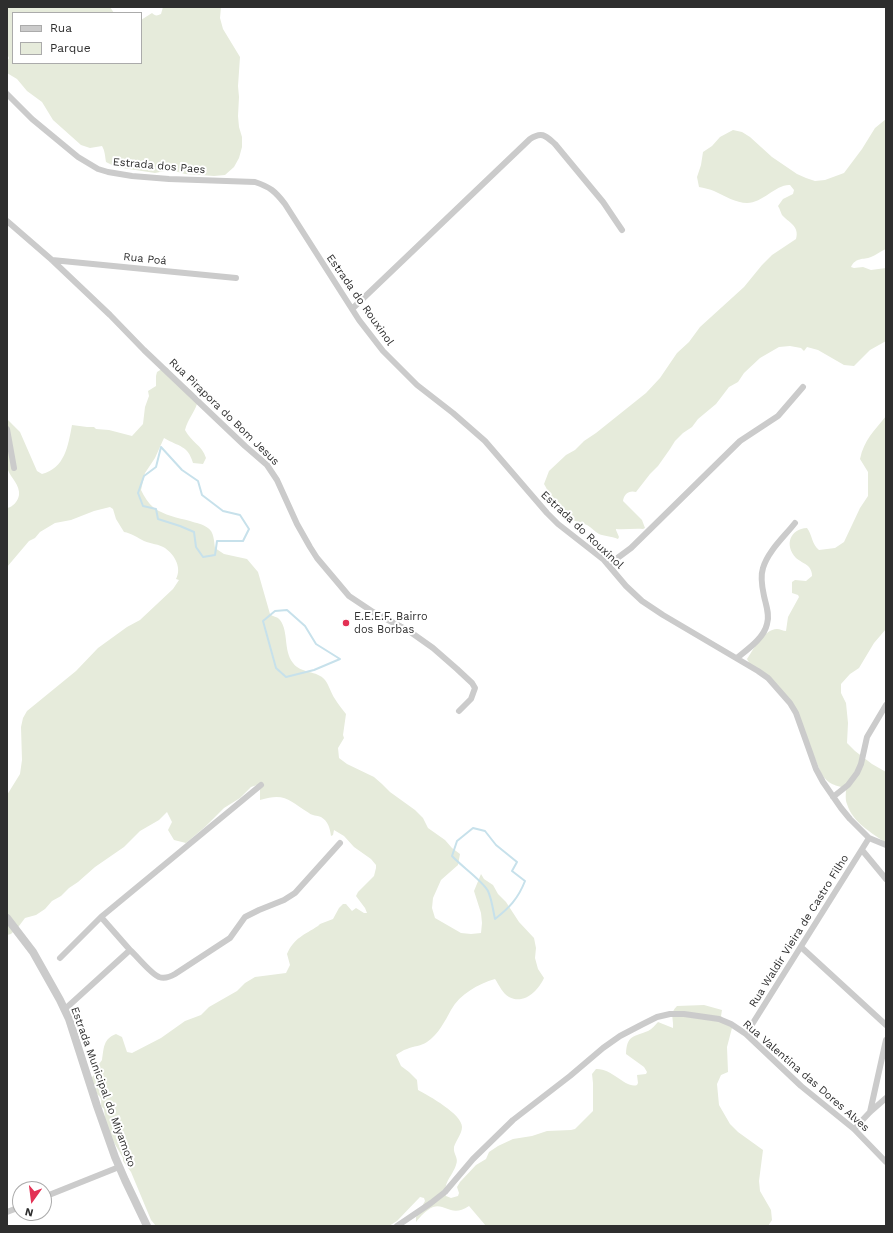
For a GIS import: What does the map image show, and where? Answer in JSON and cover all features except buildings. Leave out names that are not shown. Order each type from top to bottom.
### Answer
[{"type":"street","name":"Estrada dos Paes","points":[[7,94],[49,133],[78,157],[98,169],[132,176],[216,182]]},
{"type":"street","points":[[352,308],[536,135],[542,135],[555,144],[603,202],[622,230]]},
{"type":"street","name":"Estrada do Rouxinol","points":[[216,182],[255,182],[273,190],[285,204],[367,330],[393,362],[417,385],[453,413],[485,441],[547,513],[558,524],[608,565],[634,594],[647,604],[758,670],[768,678],[790,703],[796,713],[816,769],[833,797],[850,819],[869,838],[886,845]]},
{"type":"street","name":"Rua Pirapora do Bom Jesus","points":[[7,221],[52,260],[110,315],[144,350],[267,465],[277,480],[297,524],[310,547],[317,558],[349,596],[373,612],[409,631],[433,648],[472,683],[475,688],[471,699],[459,711]]},
{"type":"street","name":"Rua Poá","points":[[52,260],[236,278]]},
{"type":"street","points":[[608,565],[631,548],[740,441],[778,416],[804,387]]},
{"type":"street","points":[[7,429],[14,468]]},
{"type":"street","points":[[737,658],[751,647],[764,631],[768,623],[763,589],[763,568],[767,558],[795,523]]},
{"type":"street","points":[[833,797],[848,785],[857,773],[861,764],[867,737],[886,705]]},
{"type":"street","points":[[60,958],[101,917],[261,785]]},
{"type":"street","name":"Rua Waldir Vieira de Castro Filho","points":[[746,1034],[869,838]]},
{"type":"street","points":[[101,917],[130,950],[154,973],[159,977],[170,977],[230,938],[245,917],[284,900],[295,893],[340,844]]},
{"type":"street","points":[[862,850],[886,879]]},
{"type":"street","name":"Estrada Municipal do Miyamoto","points":[[7,918],[33,952],[71,1024],[97,1106],[119,1167],[147,1226]]},
{"type":"street","points":[[801,948],[886,1025]]},
{"type":"street","points":[[64,1010],[130,950]]},
{"type":"street","name":"Rua Valentina das Dores Alves","points":[[397,1226],[431,1203],[444,1192],[473,1160],[513,1120],[570,1076],[603,1048],[620,1036],[670,1014],[684,1014],[719,1019],[731,1024],[746,1034],[801,1086],[854,1129],[886,1162]]},
{"type":"street","points":[[870,1112],[886,1040]]},
{"type":"street","points":[[854,1129],[886,1098]]},
{"type":"street","points":[[52,1194],[119,1167]]},
{"type":"green space","points":[[7,7],[110,7],[113,12],[12,12],[12,64],[142,64],[142,19],[152,13],[154,15],[161,14],[163,7],[221,7],[220,18],[223,29],[240,57],[238,116],[242,137],[242,147],[239,158],[234,167],[225,175],[214,176],[185,174],[168,169],[155,173],[116,167],[106,162],[102,146],[90,148],[81,145],[53,120],[42,102],[27,91],[17,79],[7,73],[7,62],[9,58],[7,54]]},
{"type":"green space","points":[[886,119],[886,249],[871,257],[857,260],[851,267],[863,267],[871,270],[886,268],[886,341],[870,350],[854,366],[844,365],[818,350],[807,347],[804,351],[801,348],[790,346],[779,347],[760,358],[744,373],[738,382],[729,387],[716,404],[675,441],[658,466],[636,492],[629,492],[624,496],[623,501],[642,520],[645,528],[616,529],[619,537],[618,539],[599,534],[587,525],[568,519],[561,515],[554,505],[544,484],[549,471],[566,455],[575,450],[584,441],[646,393],[660,378],[677,353],[689,342],[700,327],[744,287],[772,255],[796,239],[797,235],[795,228],[782,215],[778,206],[783,199],[793,194],[794,190],[790,185],[780,187],[753,202],[743,203],[735,201],[712,190],[699,187],[697,177],[703,152],[712,146],[720,137],[733,130],[742,132],[750,137],[772,157],[797,174],[815,181],[825,180],[844,173],[862,149],[875,128]]},
{"type":"green space","points":[[165,367],[168,368],[172,379],[189,389],[196,396],[197,404],[185,430],[190,438],[202,450],[206,458],[203,464],[193,463],[186,450],[164,438],[155,458],[145,473],[141,490],[146,499],[154,508],[162,513],[208,528],[213,534],[215,548],[224,554],[247,559],[258,572],[270,614],[279,619],[283,625],[288,652],[293,663],[300,669],[322,677],[328,684],[335,699],[346,714],[343,735],[344,738],[338,748],[339,758],[347,764],[374,777],[390,792],[415,810],[423,818],[428,828],[445,840],[460,854],[458,865],[441,880],[433,898],[432,908],[435,918],[461,933],[481,933],[481,913],[474,891],[481,874],[484,879],[493,885],[519,922],[534,938],[536,948],[535,958],[538,969],[544,978],[534,992],[525,998],[515,999],[505,994],[495,979],[482,984],[470,990],[459,999],[435,1036],[425,1043],[406,1049],[396,1055],[401,1066],[417,1080],[418,1090],[430,1096],[451,1111],[461,1122],[462,1130],[454,1147],[457,1162],[447,1183],[445,1191],[446,1196],[451,1198],[458,1196],[459,1193],[457,1187],[460,1182],[476,1165],[486,1159],[489,1152],[498,1146],[513,1139],[532,1136],[547,1131],[575,1129],[593,1111],[592,1074],[596,1069],[608,1072],[628,1084],[637,1085],[637,1075],[646,1074],[647,1072],[644,1067],[626,1054],[629,1040],[649,1030],[658,1022],[673,1028],[672,1014],[677,1006],[704,1005],[722,1010],[721,1016],[732,1028],[727,1047],[728,1072],[721,1075],[717,1084],[719,1105],[730,1124],[738,1132],[763,1150],[759,1181],[760,1191],[771,1210],[772,1220],[768,1226],[486,1226],[469,1206],[458,1211],[453,1211],[438,1206],[433,1207],[416,1222],[416,1217],[425,1201],[424,1198],[420,1197],[397,1221],[389,1226],[156,1226],[151,1220],[131,1172],[123,1161],[123,1158],[106,1129],[104,1109],[101,1106],[101,1099],[95,1092],[89,1080],[96,1073],[102,1060],[106,1041],[116,1034],[122,1037],[127,1052],[132,1053],[161,1038],[185,1021],[201,1015],[209,1007],[237,991],[245,983],[255,977],[286,973],[290,965],[287,954],[296,940],[320,924],[333,919],[343,904],[346,904],[352,911],[356,908],[364,913],[367,913],[356,896],[374,876],[376,868],[376,865],[371,859],[354,847],[344,836],[334,830],[333,835],[331,836],[328,825],[321,817],[310,814],[282,797],[260,800],[260,786],[257,785],[251,787],[240,798],[224,808],[186,843],[174,840],[168,830],[172,822],[167,812],[159,820],[140,831],[124,847],[95,867],[61,896],[52,901],[45,909],[36,915],[25,918],[11,934],[7,935],[7,795],[20,774],[22,760],[21,727],[23,718],[27,711],[76,671],[98,648],[127,627],[140,620],[173,589],[179,580],[176,579],[178,575],[178,566],[172,554],[163,547],[144,541],[132,534],[124,532],[116,519],[113,509],[110,507],[94,511],[71,520],[55,523],[29,541],[7,567],[7,508],[18,499],[19,491],[9,473],[7,466],[7,419],[20,432],[37,471],[42,474],[56,467],[61,461],[67,448],[72,425],[94,427],[96,429],[109,430],[132,436],[143,424],[145,407],[149,396],[148,391],[156,386],[157,372]]},
{"type":"green space","points":[[886,416],[886,629],[874,643],[859,668],[850,674],[841,684],[841,693],[846,703],[848,723],[847,743],[872,764],[886,772],[886,843],[858,822],[854,817],[846,802],[846,788],[831,784],[826,780],[821,773],[798,718],[776,687],[751,666],[747,659],[759,641],[768,632],[777,629],[786,631],[788,617],[799,597],[798,595],[792,593],[792,582],[795,580],[806,581],[812,576],[809,567],[797,559],[790,548],[791,538],[796,531],[807,528],[819,550],[835,548],[844,542],[860,508],[868,496],[868,472],[860,459],[864,446]]},
{"type":"waterway","points":[[161,447],[182,470],[198,481],[202,495],[223,511],[240,515],[249,529],[243,541],[217,541],[215,555],[203,557],[196,547],[194,532],[158,519],[156,509],[143,506],[138,493],[144,476],[156,467],[161,447]]},
{"type":"waterway","points":[[287,610],[305,626],[316,644],[340,659],[314,670],[286,677],[276,668],[263,621],[275,611],[287,610]]},
{"type":"waterway","points":[[473,828],[485,831],[496,845],[517,862],[512,871],[525,881],[513,903],[495,919],[488,891],[477,878],[452,856],[457,841],[473,828]]},
{"type":"place","name":"E.E.E.F. Bairro dos Borbas","points":[[346,623]]}]
